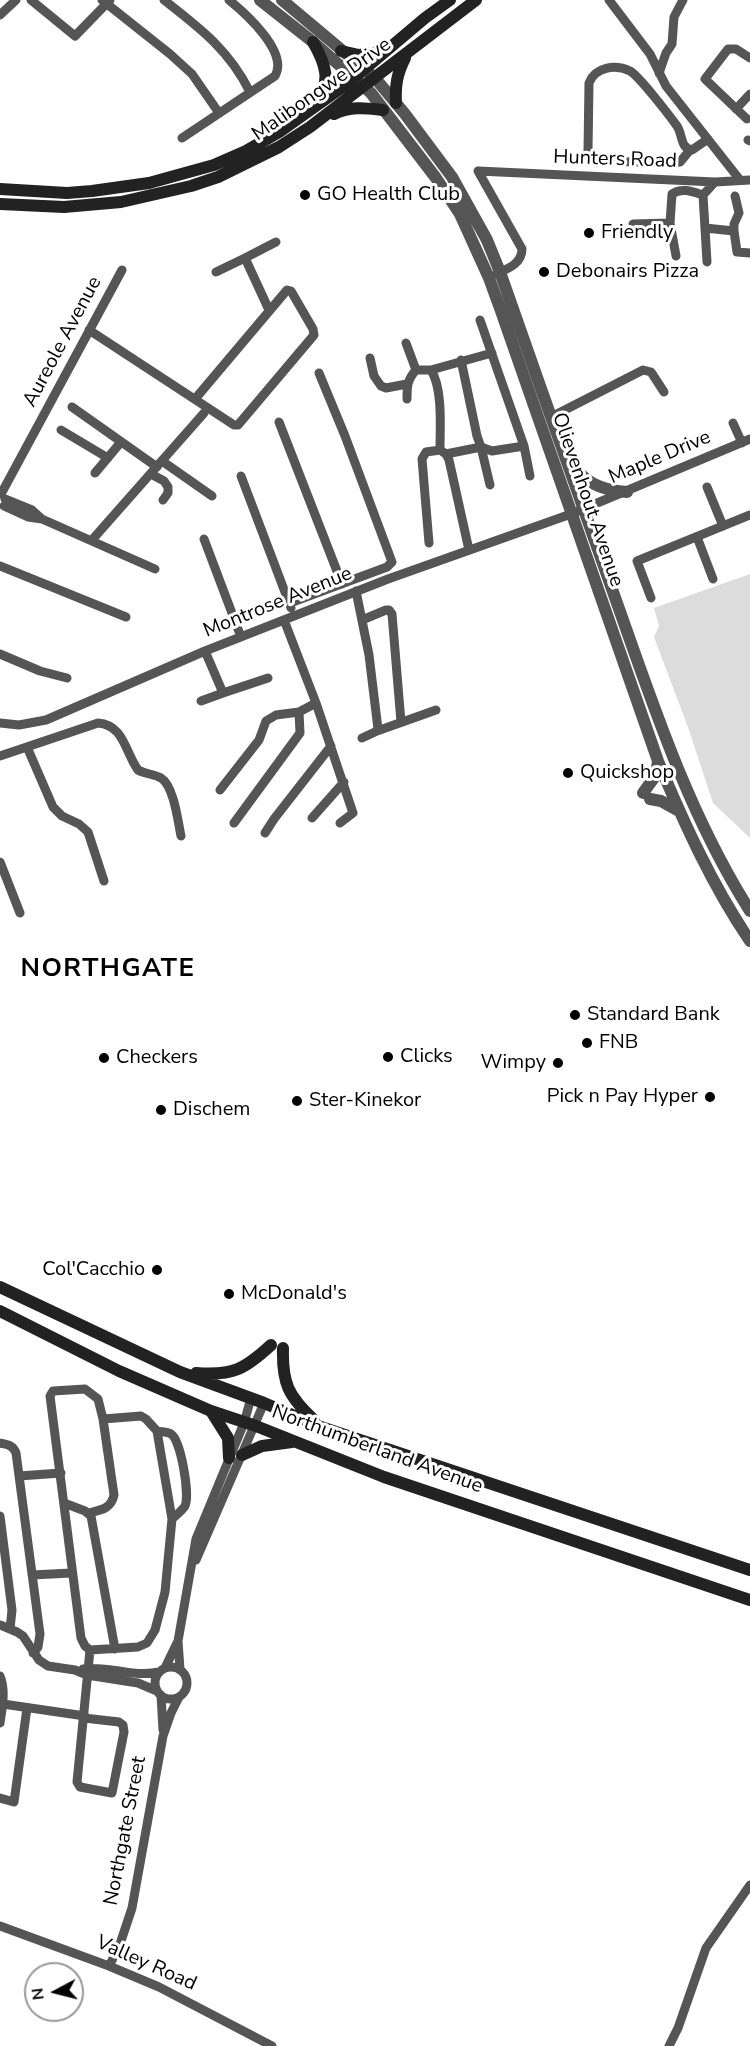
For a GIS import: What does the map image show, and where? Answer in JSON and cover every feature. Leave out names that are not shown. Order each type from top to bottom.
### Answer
[{"type":"main road","name":"Malibongwe Drive","points":[[0,204],[64,207],[121,202],[191,186],[243,166],[310,127],[358,82],[364,69],[450,0]]},
{"type":"main road","name":"Malibongwe Drive","points":[[0,189],[67,193],[92,191],[148,183],[214,165],[246,151],[279,132],[358,82],[375,78],[476,0]]},
{"type":"main road","points":[[279,132],[324,89],[325,66],[313,42]]},
{"type":"main road","points":[[341,51],[359,55],[384,52]]},
{"type":"main road","points":[[396,103],[397,73],[407,54]]},
{"type":"main road","points":[[310,127],[347,109],[357,107],[383,110]]},
{"type":"main road","name":"Northumberland Avenue","points":[[0,1287],[180,1372],[321,1427],[750,1570]]},
{"type":"main road","name":"Northumberland Avenue","points":[[0,1311],[119,1371],[211,1412],[250,1424],[384,1477],[750,1600]]},
{"type":"main road","points":[[180,1372],[212,1374],[240,1370],[277,1346],[289,1392],[297,1405],[321,1427]]},
{"type":"main road","points":[[211,1412],[228,1438],[229,1458]]},
{"type":"main road","points":[[242,1455],[262,1446],[296,1442]]},
{"type":"street","points":[[0,15],[16,0]]},
{"type":"street","points":[[31,0],[75,36],[106,1],[192,74],[219,113]]},
{"type":"street","points":[[164,0],[216,42],[237,68],[250,92]]},
{"type":"street","points":[[182,138],[275,76],[278,67],[276,55],[256,25],[229,0]]},
{"type":"street","name":"Olievenhout Avenue","points":[[260,0],[313,42],[371,93],[436,178],[495,275],[550,417],[652,703],[685,786],[717,857],[750,911]]},
{"type":"street","name":"Olievenhout Avenue","points":[[282,0],[375,78],[452,177],[487,240],[495,275],[571,514],[658,760],[706,867],[750,941]]},
{"type":"street","points":[[609,0],[650,54],[666,86],[708,139],[745,180]]},
{"type":"street","points":[[659,73],[666,52],[672,44],[674,17],[683,0]]},
{"type":"street","points":[[747,119],[705,80],[728,49],[736,49],[750,58]]},
{"type":"street","points":[[690,150],[684,146],[677,126],[630,71],[609,68],[599,70],[591,77],[588,151],[591,159],[677,163],[690,150],[708,139]]},
{"type":"street","points":[[736,109],[750,94]]},
{"type":"street","name":"Hunters Road","points":[[495,275],[516,263],[521,258],[522,249],[478,171],[715,182],[745,180]]},
{"type":"street","points":[[707,262],[703,195],[715,182]]},
{"type":"street","points":[[676,256],[670,223],[674,192],[689,190],[703,195]]},
{"type":"street","points":[[735,196],[739,213],[734,224],[737,252],[750,253]]},
{"type":"street","points":[[633,224],[670,223]]},
{"type":"street","points":[[705,228],[734,231]]},
{"type":"street","points":[[216,272],[276,242]]},
{"type":"street","points":[[245,258],[269,310]]},
{"type":"street","name":"Aureole Avenue","points":[[2,500],[122,270]]},
{"type":"street","points":[[89,330],[234,425],[238,425],[312,338],[313,330],[291,291],[287,291],[269,310],[195,399]]},
{"type":"street","points":[[480,320],[524,446],[530,476]]},
{"type":"street","points":[[406,343],[416,370]]},
{"type":"street","points":[[416,370],[431,370],[492,353]]},
{"type":"street","points":[[370,358],[374,376],[381,386],[386,388],[407,384]]},
{"type":"street","points":[[461,360],[490,485]]},
{"type":"street","points":[[407,399],[407,384],[416,370]]},
{"type":"street","points":[[431,370],[438,393],[443,452],[469,550]]},
{"type":"street","points":[[550,417],[643,370],[651,372],[664,392]]},
{"type":"street","points":[[290,603],[387,567],[392,559],[319,373]]},
{"type":"street","points":[[72,407],[157,467],[212,496]]},
{"type":"street","points":[[92,540],[204,413]]},
{"type":"street","points":[[279,422],[342,584]]},
{"type":"street","points":[[733,423],[746,441]]},
{"type":"street","points":[[61,430],[108,458]]},
{"type":"street","name":"Maple Drive","points":[[571,514],[746,441]]},
{"type":"street","points":[[95,473],[121,442]]},
{"type":"street","points":[[429,543],[421,468],[426,452],[481,447],[492,451],[524,446]]},
{"type":"street","points":[[566,462],[588,482],[596,486],[627,492]]},
{"type":"street","points":[[157,467],[168,488],[168,493],[163,500]]},
{"type":"street","points":[[241,476],[294,616]]},
{"type":"street","points":[[707,487],[723,526]]},
{"type":"street","points":[[2,500],[32,510],[42,519],[156,569]]},
{"type":"street","name":"Montrose Avenue","points":[[0,723],[19,724],[46,720],[205,651],[356,591],[571,514]]},
{"type":"street","points":[[651,598],[637,561],[750,515]]},
{"type":"street","points":[[697,537],[713,579]]},
{"type":"street","points":[[204,539],[241,637]]},
{"type":"street","points":[[0,566],[126,617]]},
{"type":"street","points":[[356,591],[369,655],[377,731]]},
{"type":"street","points":[[362,620],[386,610],[392,614],[401,722]]},
{"type":"street","points":[[284,620],[316,703],[353,813],[340,822]]},
{"type":"street","points":[[205,651],[224,693]]},
{"type":"street","points":[[0,654],[40,671],[67,678]]},
{"type":"street","points":[[201,701],[268,678]]},
{"type":"street","points":[[220,790],[259,740],[266,721],[276,715],[299,712],[316,703]]},
{"type":"street","points":[[362,738],[436,710]]},
{"type":"street","points":[[234,823],[300,733],[299,712]]},
{"type":"street","points":[[0,756],[98,723],[107,723],[118,732],[138,770],[163,780],[174,804],[181,836]]},
{"type":"street","points":[[265,833],[331,746]]},
{"type":"street","points":[[27,747],[52,807],[88,832],[104,881]]},
{"type":"street","points":[[658,760],[656,775],[646,796],[679,811]]},
{"type":"street","points":[[312,818],[344,782]]},
{"type":"street","points":[[0,862],[20,913]]},
{"type":"street","points":[[89,1513],[108,1507],[114,1495],[98,1399],[85,1389],[53,1391],[50,1396],[81,1638],[90,1650],[144,1645],[155,1629],[165,1592],[172,1519],[157,1431],[141,1416],[103,1419]]},
{"type":"street","points":[[192,1569],[242,1455],[250,1424],[251,1398]]},
{"type":"street","points":[[180,1669],[178,1641],[196,1539],[229,1458],[264,1403]]},
{"type":"street","points":[[157,1431],[171,1434],[179,1443],[181,1454],[186,1503],[172,1519]]},
{"type":"street","points":[[0,1443],[14,1447],[19,1476],[40,1634],[38,1647],[33,1653]]},
{"type":"street","points":[[19,1476],[61,1473]]},
{"type":"street","points":[[64,1503],[89,1513],[94,1526],[115,1649]]},
{"type":"street","points":[[0,1516],[12,1610],[5,1627],[23,1636],[42,1663],[132,1678],[148,1675],[170,1666],[180,1669],[187,1677],[188,1683],[179,1697],[170,1699],[132,1678]]},
{"type":"street","points":[[32,1575],[71,1573]]},
{"type":"street","points":[[159,1693],[155,1680],[178,1641]]},
{"type":"street","points":[[3,1704],[84,1717],[119,1722],[123,1725],[124,1732],[112,1793],[78,1785],[84,1717],[88,1672],[90,1650]]},
{"type":"street","points":[[0,1676],[3,1704],[0,1723]]},
{"type":"street","name":"Northgate Street","points":[[159,1693],[163,1736]]},
{"type":"street","name":"Northgate Street","points":[[109,1966],[119,1947],[132,1908],[163,1736],[179,1697]]},
{"type":"street","points":[[0,1798],[14,1802],[27,1708]]},
{"type":"street","points":[[669,2046],[678,2028],[706,1948],[750,1885]]},
{"type":"street","name":"Valley Road","points":[[0,1926],[159,1987],[272,2046]]},
{"type":"shaded area","points":[[750,574],[750,838],[713,803],[689,730],[654,637],[659,626],[654,608]]},
{"type":"place","name":"GO Health Club","points":[[305,195]]},
{"type":"place","name":"Friendly","points":[[589,233]]},
{"type":"place","name":"Debonairs Pizza","points":[[544,272]]},
{"type":"place","name":"Quickshop","points":[[568,773]]},
{"type":"place","name":"Standard Bank","points":[[575,1015]]},
{"type":"place","name":"FNB","points":[[587,1043]]},
{"type":"place","name":"Clicks","points":[[388,1057]]},
{"type":"place","name":"Checkers","points":[[104,1058]]},
{"type":"place","name":"Wimpy","points":[[558,1063]]},
{"type":"place","name":"Pick n Pay Hyper","points":[[710,1097]]},
{"type":"place","name":"Ster-Kinekor","points":[[297,1101]]},
{"type":"place","name":"Dischem","points":[[161,1110]]},
{"type":"place","name":"Col'Cacchio","points":[[157,1270]]},
{"type":"place","name":"McDonald's","points":[[229,1294]]},
{"type":"district","name":"NORTHGATE","points":[[108,970]]}]
